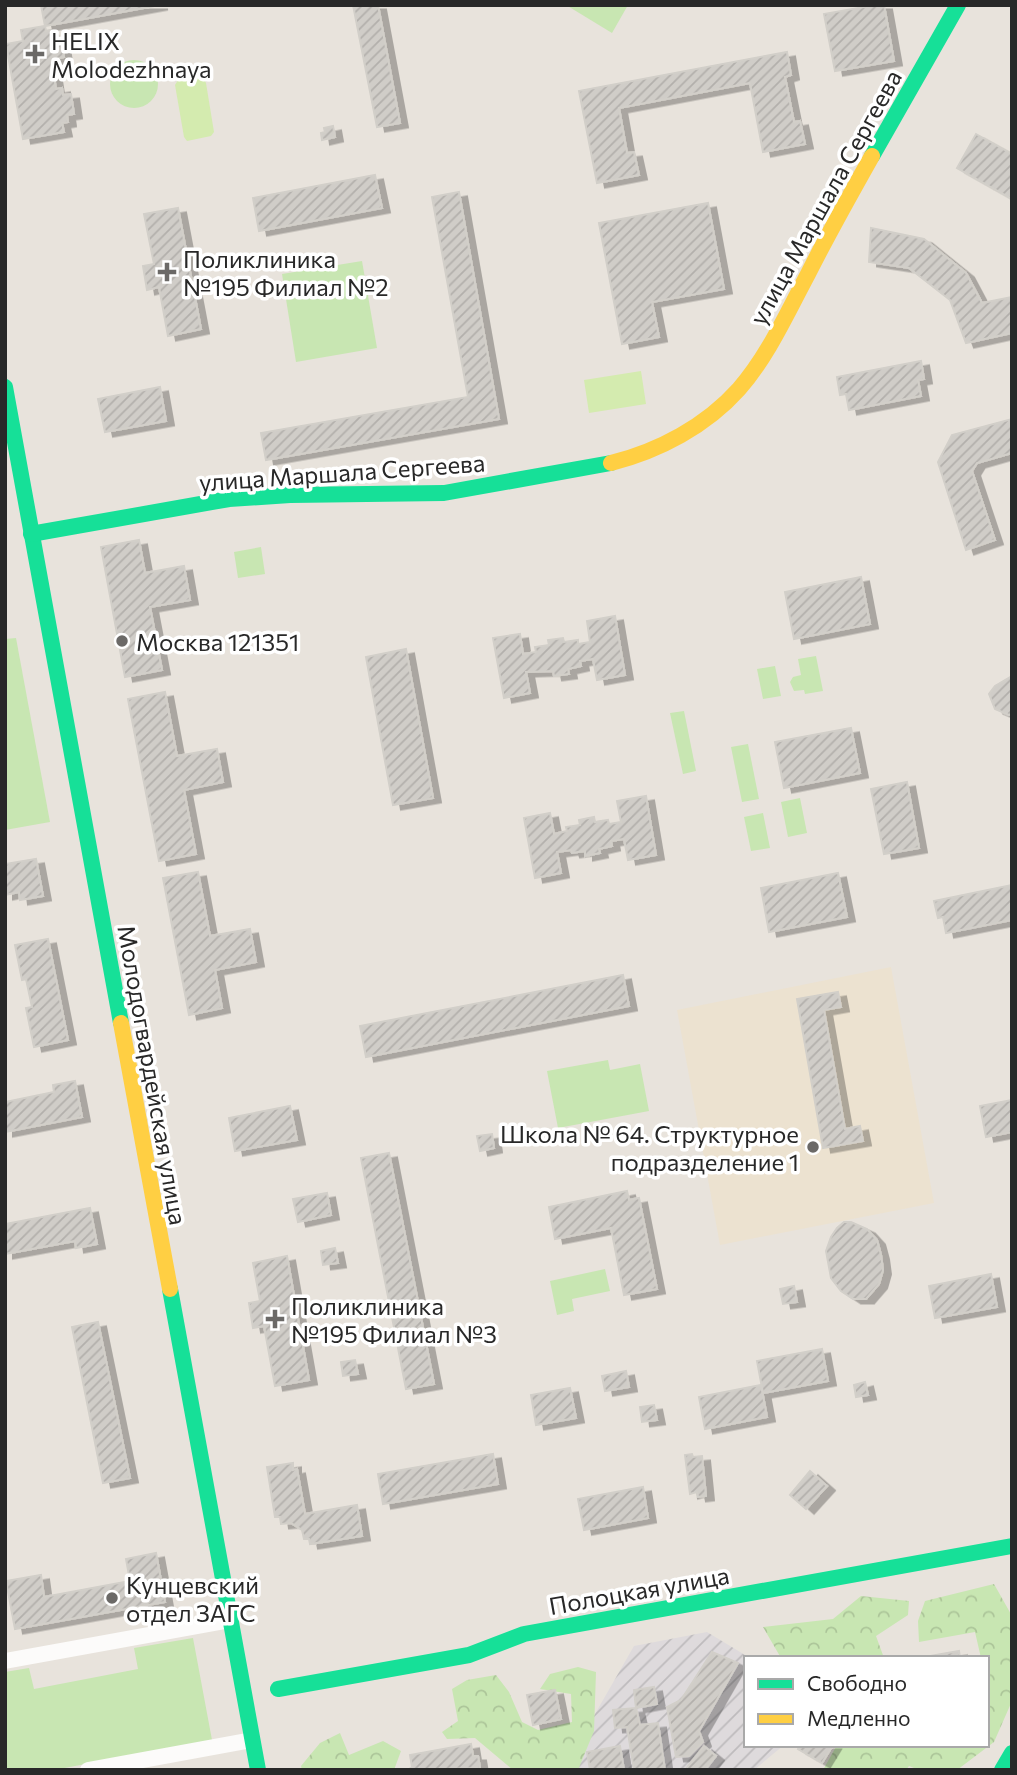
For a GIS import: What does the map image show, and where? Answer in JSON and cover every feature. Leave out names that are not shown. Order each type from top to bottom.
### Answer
[{"type":"street","name":"улица Маршала Сергеева","points":[[31,534],[229,499],[457,491],[640,456],[680,436],[706,419],[739,389],[775,337],[831,229],[957,5]]},
{"type":"street","name":"Молодогвардейская улица","points":[[5,387],[258,1770]]},
{"type":"street","name":"Полоцкая улица","points":[[278,1689],[469,1655],[524,1633],[1012,1546]]},
{"type":"street","points":[[5,1661],[231,1620]]},
{"type":"street","points":[[88,1770],[252,1740]]},
{"type":"street","points":[[1002,1770],[1012,1753]]},
{"type":"shaded area","name":"Школа № 64. Структурное подразделение 1","points":[[891,967],[934,1203],[720,1245],[677,1010]]},
{"type":"shaded area","points":[[707,1632],[747,1656],[744,1656],[744,1747],[782,1747],[754,1770],[575,1770],[572,1754],[634,1646]]},
{"type":"green space","points":[[566,5],[628,5],[612,33]]},
{"type":"green space","points":[[134,60],[151,67],[158,84],[151,101],[134,108],[117,101],[110,84],[117,67]]},
{"type":"green space","points":[[202,76],[206,83],[214,132],[211,136],[187,141],[175,85],[178,80]]},
{"type":"green space","points":[[362,261],[377,348],[296,362],[282,274]]},
{"type":"green space","points":[[641,371],[646,404],[589,413],[584,380]]},
{"type":"green space","points":[[261,547],[265,574],[238,578],[234,552]]},
{"type":"green space","points":[[16,638],[50,822],[5,830],[5,639]]},
{"type":"green space","points":[[816,656],[823,691],[805,694],[804,690],[794,691],[790,682],[793,677],[801,675],[798,659]]},
{"type":"green space","points":[[775,666],[781,696],[763,699],[757,669]]},
{"type":"green space","points":[[684,711],[696,771],[683,774],[670,713]]},
{"type":"green space","points":[[748,744],[759,799],[742,802],[731,747]]},
{"type":"green space","points":[[800,798],[807,833],[788,837],[781,802]]},
{"type":"green space","points":[[763,813],[770,848],[751,851],[744,817]]},
{"type":"green space","points":[[608,1060],[610,1070],[640,1064],[649,1111],[558,1128],[547,1071]]},
{"type":"green space","points":[[605,1269],[610,1291],[572,1299],[574,1311],[557,1315],[550,1281]]},
{"type":"green space","points":[[994,1584],[1012,1616],[1012,1701],[994,1742],[989,1746],[989,1656],[981,1656],[975,1632],[919,1642],[918,1621],[925,1601]]},
{"type":"green space","points":[[861,1596],[909,1601],[908,1615],[876,1636],[883,1656],[780,1656],[763,1627],[833,1619]]},
{"type":"green space","points":[[193,1638],[212,1740],[54,1770],[5,1770],[5,1672],[29,1668],[34,1689],[138,1669],[134,1648]]},
{"type":"green space","points":[[578,1667],[596,1672],[594,1731],[578,1770],[513,1770],[475,1738],[447,1739],[442,1732],[458,1721],[452,1689],[467,1680],[496,1675],[509,1692],[522,1722],[538,1730],[572,1722],[571,1694],[540,1689],[550,1674]]},
{"type":"green space","points":[[340,1733],[349,1755],[383,1741],[401,1751],[394,1770],[302,1770],[301,1766],[320,1743]]},
{"type":"green space","points":[[836,1747],[987,1747],[957,1770],[919,1770],[909,1766],[906,1770],[823,1770]]},
{"type":"building","points":[[41,5],[160,5],[45,26]]},
{"type":"building","points":[[353,5],[378,5],[400,123],[377,127]]},
{"type":"building","points":[[884,5],[894,61],[835,71],[824,14]]},
{"type":"building","points":[[45,26],[46,31],[50,30],[52,39],[61,38],[64,57],[56,59],[58,69],[53,70],[56,89],[62,88],[63,95],[71,94],[74,114],[67,115],[68,122],[62,123],[64,132],[23,139],[6,44],[23,41],[21,30]]},
{"type":"building","points":[[787,52],[791,75],[785,77],[794,122],[800,121],[805,144],[763,152],[750,83],[619,108],[627,153],[634,152],[639,175],[597,183],[579,91]]},
{"type":"building","points":[[333,126],[335,137],[322,140],[321,133],[325,132],[324,128]]},
{"type":"building","points":[[976,134],[1012,154],[1012,199],[957,168]]},
{"type":"building","points":[[375,175],[382,208],[259,231],[253,198]]},
{"type":"building","points":[[459,192],[499,419],[266,460],[261,433],[468,397],[432,197]]},
{"type":"building","points":[[708,203],[724,289],[652,302],[659,337],[622,344],[599,223]]},
{"type":"building","name":"Поликлиника №195 Филиал №2","points":[[178,208],[201,329],[168,336],[159,287],[147,290],[143,266],[154,264],[144,214]]},
{"type":"building","points":[[871,228],[924,239],[966,273],[982,303],[1012,297],[1012,333],[966,343],[950,300],[909,268],[869,262]]},
{"type":"building","points":[[921,361],[924,379],[918,380],[921,396],[849,410],[846,394],[840,395],[837,377]]},
{"type":"building","points":[[160,387],[166,421],[105,432],[98,399]]},
{"type":"building","points":[[1012,419],[1012,453],[977,463],[972,471],[995,540],[966,550],[938,462],[952,435]]},
{"type":"building","points":[[139,540],[145,573],[184,566],[190,600],[150,607],[162,670],[125,677],[101,547]]},
{"type":"building","points":[[861,577],[870,624],[794,639],[785,592]]},
{"type":"building","points":[[615,616],[625,675],[597,680],[593,659],[580,661],[581,666],[568,669],[569,674],[554,676],[553,671],[526,672],[530,693],[504,698],[493,638],[520,634],[523,654],[536,652],[535,647],[549,645],[548,640],[563,638],[564,642],[590,642],[587,621]]},
{"type":"building","points":[[406,649],[433,798],[393,805],[366,657]]},
{"type":"building","points":[[1012,676],[1012,714],[1009,715],[995,709],[989,694],[995,686]]},
{"type":"building","points":[[165,692],[177,756],[217,749],[223,782],[184,790],[196,854],[159,861],[128,699]]},
{"type":"building","points":[[851,728],[860,773],[784,788],[775,742]]},
{"type":"building","points":[[907,782],[919,848],[884,854],[871,789]]},
{"type":"building","points":[[646,796],[656,855],[628,860],[624,839],[611,841],[612,846],[599,849],[600,853],[585,856],[585,851],[557,852],[561,873],[535,878],[524,818],[550,813],[554,834],[567,831],[566,827],[580,825],[579,820],[594,817],[595,822],[621,822],[617,801]]},
{"type":"building","points":[[36,859],[43,896],[20,900],[19,892],[5,895],[5,864]]},
{"type":"building","points":[[198,872],[210,936],[250,929],[256,962],[215,970],[222,1008],[189,1015],[163,878]]},
{"type":"building","points":[[838,873],[847,917],[769,932],[761,888]]},
{"type":"building","points":[[1012,885],[1012,920],[946,933],[943,917],[938,918],[934,901]]},
{"type":"building","points":[[48,939],[68,1040],[34,1047],[26,1008],[32,1007],[26,979],[22,980],[15,945]]},
{"type":"building","points":[[623,975],[629,1006],[366,1057],[360,1026]]},
{"type":"building","points":[[838,992],[841,1007],[824,1010],[845,1129],[860,1126],[863,1141],[823,1148],[797,999]]},
{"type":"building","points":[[75,1081],[82,1117],[5,1132],[5,1102],[54,1092],[53,1085]]},
{"type":"building","points":[[1012,1100],[1012,1132],[986,1137],[980,1106]]},
{"type":"building","points":[[290,1106],[297,1140],[235,1151],[229,1118]]},
{"type":"building","points":[[492,1134],[494,1148],[480,1151],[477,1136]]},
{"type":"building","points":[[389,1153],[434,1384],[406,1389],[361,1158]]},
{"type":"building","points":[[627,1191],[629,1200],[639,1198],[657,1289],[624,1295],[611,1228],[555,1239],[549,1207]]},
{"type":"building","points":[[327,1193],[331,1215],[298,1222],[293,1199]]},
{"type":"building","points":[[90,1208],[97,1244],[76,1248],[75,1241],[5,1254],[5,1224]]},
{"type":"building","points":[[844,1222],[867,1229],[877,1240],[883,1270],[879,1284],[866,1299],[853,1299],[841,1291],[831,1278],[826,1251],[831,1237]]},
{"type":"building","points":[[335,1248],[338,1263],[323,1265],[321,1251]]},
{"type":"building","name":"Поликлиника №195 Филиал №3","points":[[287,1256],[309,1380],[275,1386],[264,1326],[253,1328],[249,1303],[260,1301],[253,1263]]},
{"type":"building","points":[[991,1274],[997,1307],[935,1318],[929,1286]]},
{"type":"building","points":[[794,1286],[797,1302],[783,1304],[780,1289]]},
{"type":"building","points":[[98,1322],[130,1478],[103,1483],[72,1327]]},
{"type":"building","points":[[822,1349],[828,1381],[763,1393],[757,1361]]},
{"type":"building","points":[[355,1360],[358,1374],[343,1376],[341,1362]]},
{"type":"building","points":[[626,1371],[629,1387],[605,1391],[602,1376]]},
{"type":"building","points":[[865,1382],[868,1395],[856,1397],[854,1385]]},
{"type":"building","points":[[761,1385],[767,1417],[705,1429],[699,1397]]},
{"type":"building","points":[[570,1388],[576,1418],[536,1425],[531,1395]]},
{"type":"building","points":[[654,1405],[657,1420],[642,1422],[640,1407]]},
{"type":"building","points":[[493,1454],[498,1484],[383,1504],[378,1474]]},
{"type":"building","points":[[692,1454],[693,1457],[702,1456],[706,1496],[698,1497],[697,1492],[690,1494],[685,1455]]},
{"type":"building","points":[[293,1463],[293,1470],[297,1469],[305,1514],[357,1505],[362,1536],[310,1544],[309,1539],[304,1539],[302,1530],[291,1523],[281,1524],[280,1517],[275,1517],[267,1467]]},
{"type":"building","points":[[810,1471],[827,1486],[806,1509],[790,1495]]},
{"type":"building","points":[[643,1487],[648,1518],[584,1530],[578,1499]]},
{"type":"building","points":[[156,1553],[165,1602],[15,1629],[6,1581],[41,1575],[44,1597],[130,1581],[126,1559]]},
{"type":"building","points":[[959,1651],[960,1656],[930,1656]]},
{"type":"building","points":[[712,1652],[738,1663],[699,1731],[703,1742],[689,1756],[676,1757],[667,1707],[681,1700]]},
{"type":"building","points":[[654,1687],[657,1704],[636,1708],[634,1690]]},
{"type":"building","points":[[555,1690],[561,1719],[533,1725],[527,1695]]},
{"type":"building","points":[[636,1708],[640,1725],[658,1723],[665,1770],[634,1770],[627,1727],[615,1728],[613,1710]]},
{"type":"building","points":[[471,1744],[473,1756],[478,1756],[480,1768],[408,1770],[412,1767],[410,1755]]},
{"type":"building","points":[[620,1746],[624,1770],[590,1770],[587,1752]]},
{"type":"building","points":[[704,1746],[716,1756],[705,1770],[685,1770]]},
{"type":"building","points":[[799,1747],[832,1747],[822,1763],[798,1749]]},
{"type":"traffic: fast","points":[[872,156],[958,5]]},
{"type":"traffic: fast","points":[[5,387],[121,1023]]},
{"type":"traffic: fast","points":[[31,534],[229,499],[290,495],[444,493],[611,463]]},
{"type":"traffic: fast","points":[[170,1289],[258,1770]]},
{"type":"traffic: fast","points":[[278,1689],[469,1655],[524,1634],[1012,1546]]},
{"type":"traffic: fast","points":[[1002,1770],[1012,1753]]},
{"type":"traffic: slow","points":[[611,463],[647,452],[697,426],[739,389],[776,334],[872,156]]},
{"type":"traffic: slow","points":[[121,1023],[170,1289]]},
{"type":"place","name":"HELIX Molodezhnaya","points":[[35,54]]},
{"type":"place","name":"Поликлиника №195 Филиал №2","points":[[167,272]]},
{"type":"place","name":"Москва 121351","points":[[122,641]]},
{"type":"place","name":"Школа № 64. Структурное подразделение 1","points":[[813,1147]]},
{"type":"place","name":"Поликлиника №195 Филиал №3","points":[[275,1319]]},
{"type":"place","name":"Кунцевский отдел ЗАГС","points":[[112,1598]]}]
